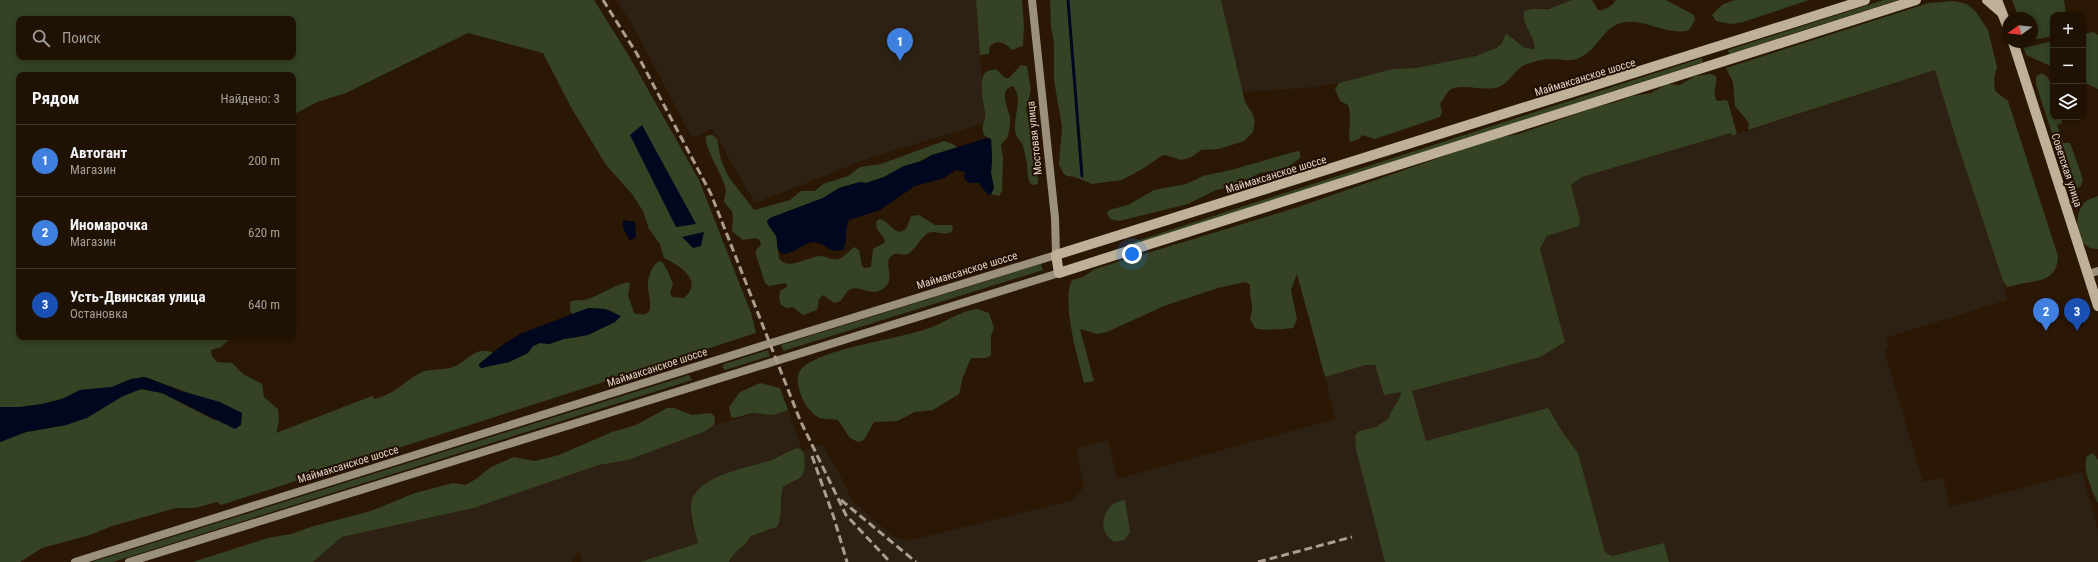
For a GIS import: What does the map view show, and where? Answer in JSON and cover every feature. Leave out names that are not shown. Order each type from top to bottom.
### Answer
[{"type":"main road","name":"Мостовая улица","points":[[1032,0],[1055,218],[1058,273]]},
{"type":"main road","name":"Маймаксанское шоссе","points":[[75,562],[1866,0]]},
{"type":"main road","points":[[129,562],[1058,273],[1916,0]]},
{"type":"main road","points":[[1987,0],[2002,13]]},
{"type":"main road","points":[[1997,0],[2003,12]]},
{"type":"main road","name":"Советская улица","points":[[2015,48],[2098,306]]},
{"type":"main road","points":[[2088,274],[2098,271]]},
{"type":"shaded area","points":[[616,0],[976,0],[985,123],[872,157],[755,203],[712,129],[692,138],[633,26]]},
{"type":"shaded area","points":[[1221,0],[1572,0],[1553,8],[1536,9],[1523,15],[1526,27],[1531,34],[1534,49],[1525,48],[1510,35],[1503,39],[1502,43],[1489,52],[1455,61],[1416,68],[1393,69],[1372,75],[1369,79],[1304,88],[1242,92]]},
{"type":"shaded area","points":[[1935,70],[2003,281],[2007,300],[1885,338],[1888,348],[1884,350],[1923,482],[1943,477],[1950,507],[2082,472],[2098,530],[2098,562],[1669,562],[1664,544],[1612,556],[1605,552],[1578,453],[1563,433],[1460,562],[729,562],[736,550],[749,541],[751,536],[773,530],[780,517],[779,499],[783,487],[797,480],[802,475],[805,466],[803,451],[822,444],[836,467],[852,500],[891,535],[907,541],[1070,501],[1077,496],[1084,486],[1076,449],[1108,440],[1117,479],[1335,419],[1325,377],[1366,365],[1375,365],[1385,394],[1565,342],[1540,249],[1547,236],[1580,220],[1571,185],[1575,180],[1731,133],[1732,136]]},
{"type":"shaded area","points":[[788,410],[803,451],[791,450],[775,459],[708,482],[698,491],[691,507],[691,520],[698,543],[640,562],[582,562],[579,551],[572,559],[572,562],[313,562],[342,537],[474,508],[599,465],[628,460],[704,432],[714,425],[757,413],[773,415]]},
{"type":"green space","points":[[0,0],[594,0],[629,56],[699,180],[751,313],[756,333],[221,505],[217,502],[195,508],[176,508],[112,526],[90,535],[42,548],[20,562],[0,562],[0,442],[26,432],[66,425],[123,396],[141,389],[162,393],[216,421],[200,397],[145,377],[131,379],[112,387],[80,390],[62,399],[20,407],[0,407]],"holes":[[[468,33],[543,53],[572,109],[606,165],[632,194],[643,211],[649,229],[660,244],[664,258],[682,269],[691,279],[692,285],[690,291],[684,298],[672,297],[670,293],[673,284],[661,261],[655,265],[649,276],[648,288],[650,308],[646,314],[634,313],[628,295],[630,285],[628,282],[585,300],[570,302],[570,310],[572,314],[593,308],[614,312],[615,322],[608,324],[595,332],[549,344],[540,343],[533,346],[528,353],[509,362],[481,368],[479,364],[494,353],[481,351],[456,366],[422,372],[389,394],[375,399],[372,396],[276,433],[279,422],[278,409],[264,397],[262,384],[243,374],[232,363],[217,362],[212,356],[211,350],[221,347],[229,340],[16,340],[16,72],[296,72],[296,113],[317,102],[346,93]]]},
{"type":"green space","points":[[976,0],[1022,0],[1024,25],[1023,46],[1012,50],[1007,45],[999,42],[990,46],[989,54],[980,55]]},
{"type":"green space","points":[[1050,0],[1221,0],[1245,102],[1255,121],[1253,132],[1244,141],[1219,149],[1201,150],[1190,158],[1181,160],[1165,155],[1161,156],[1144,168],[1122,180],[1092,184],[1075,177],[1067,176],[1063,173],[1059,164],[1062,127],[1054,80],[1054,43],[1051,27]]},
{"type":"green space","points":[[1572,0],[1592,0],[1598,10],[1603,10],[1608,8],[1616,0],[1666,0],[1694,15],[1695,20],[1689,30],[1681,31],[1672,31],[1647,24],[1630,22],[1615,25],[1605,33],[1593,48],[1579,58],[1571,60],[1547,59],[1527,64],[1519,69],[1499,87],[1453,88],[1449,91],[1440,104],[1442,112],[1440,117],[1375,139],[1362,135],[1359,139],[1350,142],[1350,119],[1348,105],[1340,101],[1335,89],[1339,83],[1393,69],[1416,68],[1476,56],[1496,48],[1502,43],[1506,33],[1525,48],[1534,49],[1534,44],[1524,21],[1524,11],[1532,9],[1549,9]]},
{"type":"green space","points":[[1735,0],[1809,0],[1743,22],[1731,24],[1716,21],[1712,15],[1722,5]]},
{"type":"green space","points":[[1884,0],[1898,0],[1729,54],[1728,50]]},
{"type":"green space","points":[[2012,0],[2064,0],[2066,12],[2050,12],[2050,37],[2038,39],[2038,12],[2017,12]]},
{"type":"green space","points":[[1954,1],[1967,4],[1976,12],[1988,30],[1997,67],[1994,78],[1995,91],[2008,101],[2058,256],[2057,265],[2053,272],[2043,279],[2007,287],[2003,281],[1935,70],[1748,130],[1749,123],[1735,106],[1733,82],[1726,68],[1929,3]]},
{"type":"green space","points":[[2094,32],[2098,35],[2098,89],[2086,83],[2086,33]]},
{"type":"green space","points":[[2050,42],[2050,66],[2026,55],[2024,48],[2038,48],[2038,45]]},
{"type":"green space","points":[[1702,58],[1703,62],[1129,248],[1127,244]]},
{"type":"green space","points":[[1021,65],[1027,66],[1031,90],[1026,109],[1035,142],[1038,184],[1032,185],[1030,182],[1023,147],[1017,137],[1015,123],[1018,102],[1016,91],[1013,86],[1008,88],[1005,96],[1010,122],[1007,139],[1001,146],[1003,158],[1002,191],[999,196],[991,194],[994,188],[991,173],[991,139],[983,133],[985,113],[982,81],[986,72],[996,69],[1005,78],[1009,78]]},
{"type":"green space","points":[[2041,73],[2050,80],[2050,120],[2062,120],[2062,123],[2057,125],[2063,143],[2070,143],[2083,179],[2081,186],[2076,189],[2068,183],[2036,84],[2036,77]]},
{"type":"green space","points":[[1711,74],[1716,76],[1715,98],[1717,101],[1726,100],[1728,102],[1737,134],[1732,136],[1731,133],[1582,177],[1571,185],[1580,220],[1579,226],[1547,236],[1540,249],[1565,342],[1540,357],[1412,391],[1426,441],[1548,408],[1563,433],[1578,453],[1605,552],[1612,556],[1664,543],[1669,562],[1385,562],[1356,449],[1355,436],[1359,431],[1376,427],[1389,418],[1401,392],[1384,395],[1375,365],[1366,365],[1325,377],[1297,274],[1291,290],[1297,320],[1293,328],[1267,330],[1255,328],[1250,319],[1252,306],[1250,285],[1246,282],[1218,288],[1164,306],[1107,332],[1097,334],[1080,329],[1094,381],[1084,383],[1069,316],[1069,290],[1072,280],[1083,277],[1095,269],[1295,208],[1500,137],[1519,134],[1632,96],[1651,93],[1667,84],[1680,85],[1695,76]]},
{"type":"green space","points":[[713,135],[717,139],[721,160],[728,176],[754,210],[790,200],[801,191],[815,191],[823,184],[848,176],[860,167],[881,164],[944,141],[955,145],[957,148],[932,155],[918,162],[904,166],[884,177],[866,183],[860,182],[839,188],[823,198],[773,217],[770,227],[776,236],[779,258],[787,264],[793,264],[820,256],[839,259],[854,247],[859,250],[862,266],[865,268],[871,267],[873,249],[884,243],[885,240],[877,229],[876,222],[879,219],[885,221],[900,232],[906,229],[911,216],[919,215],[935,225],[952,225],[953,230],[947,233],[928,233],[908,254],[893,255],[888,261],[888,284],[879,291],[871,292],[855,288],[851,289],[840,301],[834,303],[823,295],[819,299],[817,310],[803,315],[793,307],[787,308],[781,305],[779,298],[780,291],[787,287],[786,283],[769,286],[765,283],[756,255],[756,250],[761,245],[760,240],[755,238],[743,240],[732,231],[732,211],[724,202],[726,190],[706,141],[706,136]]},
{"type":"green space","points":[[1297,151],[1300,152],[1300,158],[1285,169],[1260,173],[1235,185],[1214,191],[1188,204],[1119,221],[1110,219],[1107,213],[1109,210],[1128,205],[1154,190],[1186,184],[1203,176],[1231,170]]},
{"type":"green space","points":[[2098,196],[2098,249],[2090,248],[2084,244],[2080,237],[2077,222],[2082,207],[2086,201]]},
{"type":"green space","points":[[1041,264],[1043,270],[783,351],[781,345]]},
{"type":"green space","points":[[977,309],[989,313],[994,328],[991,336],[991,355],[986,358],[971,358],[963,377],[959,394],[933,410],[915,412],[897,421],[874,422],[864,440],[858,442],[850,438],[838,420],[820,418],[813,414],[807,407],[801,395],[798,376],[800,371],[808,364],[821,357],[838,351],[930,328],[963,312]]},
{"type":"green space","points":[[768,350],[770,356],[725,370],[722,367],[724,364]]},
{"type":"green space","points":[[689,375],[692,380],[113,562],[92,562]]},
{"type":"green space","points":[[760,383],[780,388],[788,410],[773,415],[753,413],[734,418],[731,417],[729,407],[740,392]]},
{"type":"green space","points":[[667,408],[674,408],[692,415],[711,413],[715,417],[714,425],[704,432],[628,460],[599,465],[474,508],[342,537],[313,562],[193,562],[268,538],[291,534],[314,526],[371,511],[415,493],[453,483],[465,485],[476,479],[491,467],[514,457],[535,461],[559,455],[612,432],[636,425]]},
{"type":"green space","points":[[798,448],[803,451],[805,462],[803,474],[798,479],[783,487],[780,518],[777,527],[751,536],[734,554],[729,562],[640,562],[698,543],[692,521],[691,507],[694,497],[700,488],[709,481],[732,471],[769,461]]},
{"type":"green space","points":[[2093,453],[2098,460],[2098,503],[2091,487],[2086,467],[2087,456]]},
{"type":"green space","points":[[1125,500],[1130,532],[1124,540],[1115,542],[1105,532],[1103,525],[1104,518],[1106,512],[1111,506],[1117,502]]},
{"type":"water","points":[[642,125],[696,224],[676,227],[630,135]]},
{"type":"water","points":[[987,138],[991,139],[991,173],[994,188],[991,194],[988,195],[979,183],[970,183],[964,179],[965,172],[956,170],[944,178],[915,186],[880,210],[849,220],[843,250],[838,251],[830,249],[814,242],[805,244],[786,254],[782,254],[778,249],[776,236],[769,227],[767,221],[770,218],[823,198],[839,188],[860,182],[866,183],[884,177],[904,166],[922,161],[932,155]]},
{"type":"water","points":[[623,220],[635,222],[636,237],[630,241],[623,228]]},
{"type":"water","points":[[704,232],[701,246],[693,248],[682,237]]},
{"type":"water","points":[[588,308],[605,309],[621,316],[615,322],[588,335],[564,339],[549,344],[540,343],[533,346],[528,353],[509,362],[481,368],[479,366],[479,364],[501,346],[520,334]]},
{"type":"water","points":[[145,377],[181,391],[220,402],[242,413],[241,425],[235,429],[162,393],[141,389],[123,396],[87,418],[66,425],[26,432],[0,442],[0,407],[20,407],[42,404],[62,399],[80,390],[112,387],[131,379]]},
{"type":"waterway","points":[[1068,0],[1082,176]]},
{"type":"railway","points":[[603,0],[637,54],[711,194],[800,420],[846,515],[890,562]]},
{"type":"railway","points":[[812,456],[834,518],[847,562]]},
{"type":"railway","points":[[841,500],[916,562]]},
{"type":"railway","points":[[1258,562],[1352,537]]},
{"type":"place","name":"Автогант","points":[[900,61]]},
{"type":"place","name":"Иномарочка","points":[[2046,331]]},
{"type":"place","name":"Усть-Двинская улица","points":[[2077,331]]}]
